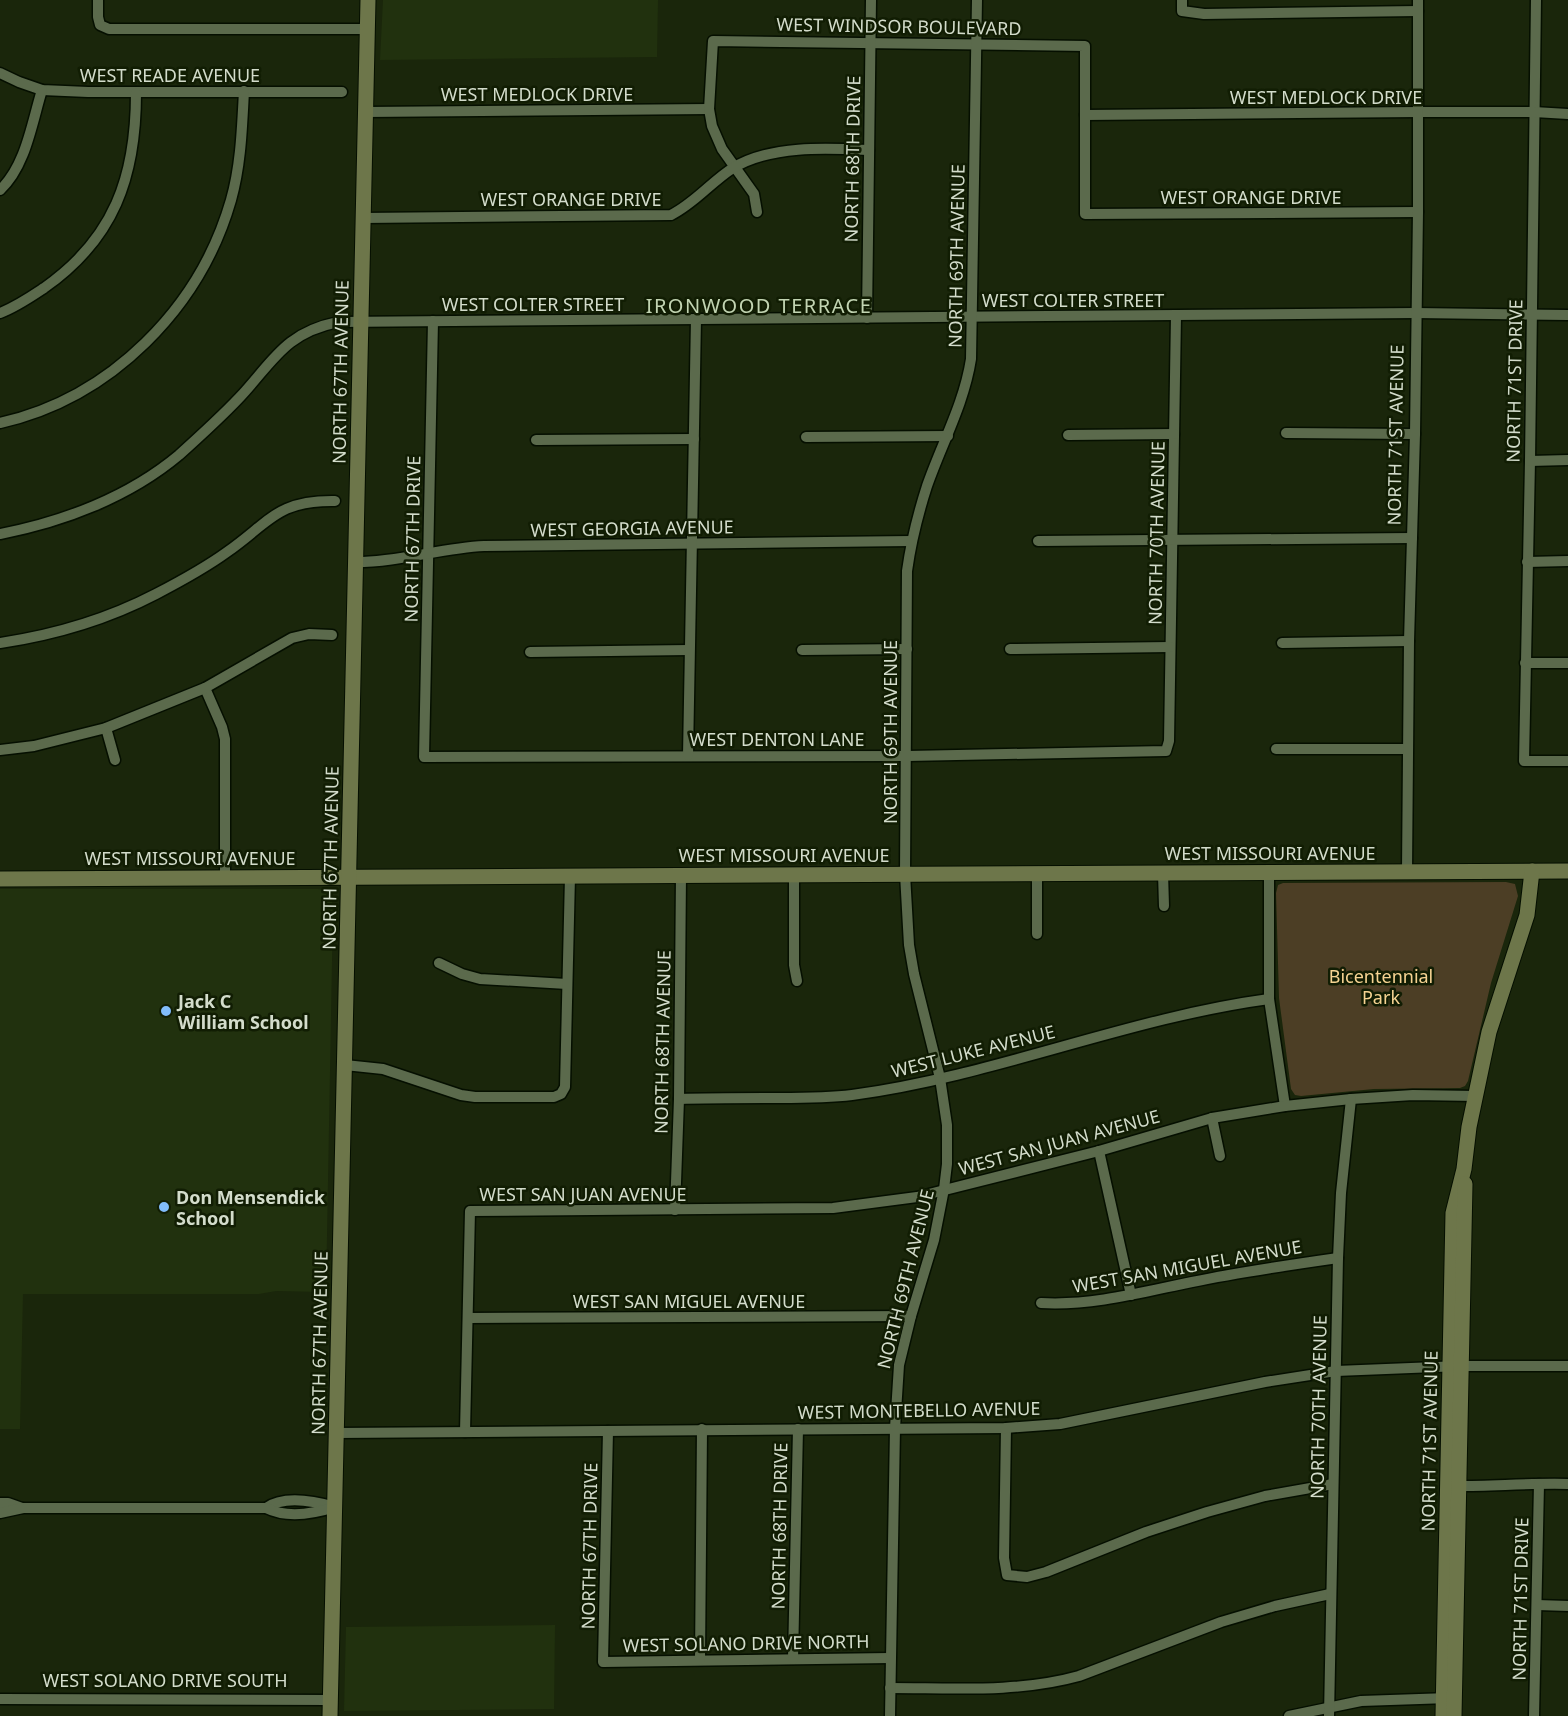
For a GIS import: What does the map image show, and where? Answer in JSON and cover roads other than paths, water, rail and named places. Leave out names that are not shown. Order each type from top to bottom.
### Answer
[{"type":"street","points":[[98,0],[100,25],[110,29],[368,29]]},
{"type":"street","name":"NORTH 67TH AVENUE","points":[[330,1716],[368,0]]},
{"type":"street","name":"NORTH 68TH DRIVE","points":[[867,318],[871,0]]},
{"type":"street","name":"NORTH 69TH AVENUE","points":[[890,1716],[894,1428],[899,1365],[934,1240],[944,1189],[947,1125],[940,1078],[909,945],[905,874],[908,756],[907,571],[911,541],[928,485],[967,381],[972,347],[977,0]]},
{"type":"street","name":"NORTH 71ST DRIVE","points":[[1536,0],[1524,762],[1568,762]]},
{"type":"street","points":[[1182,6],[1215,14],[1418,5]]},
{"type":"street","name":"NORTH 71ST AVENUE","points":[[1407,871],[1407,748],[1418,212],[1418,5]]},
{"type":"street","name":"WEST WINDSOR BOULEVARD","points":[[709,109],[713,41],[976,43],[1085,46],[1085,115]]},
{"type":"street","name":"WEST READE AVENUE","points":[[0,73],[42,90],[136,93],[342,92]]},
{"type":"street","points":[[0,190],[7,184],[20,162],[42,90]]},
{"type":"street","points":[[0,423],[41,410],[97,382],[141,348],[172,315],[207,262],[231,201],[236,178],[244,91]]},
{"type":"street","points":[[0,313],[15,308],[50,283],[72,266],[94,244],[116,205],[129,170],[136,124],[136,93]]},
{"type":"street","points":[[709,109],[712,126],[722,149],[754,194],[757,212]]},
{"type":"street","name":"WEST MEDLOCK DRIVE","points":[[366,112],[709,109]]},
{"type":"street","name":"WEST MEDLOCK DRIVE","points":[[1085,115],[1418,112],[1568,114]]},
{"type":"street","name":"WEST ORANGE DRIVE","points":[[1085,115],[1085,214],[1418,212]]},
{"type":"street","name":"WEST ORANGE DRIVE","points":[[363,218],[671,215],[687,207],[734,168],[772,153],[805,149],[869,150]]},
{"type":"street","name":"WEST COLTER STREET","points":[[0,534],[70,516],[149,477],[177,456],[223,413],[275,354],[299,337],[325,325],[338,322],[1416,313],[1568,315]]},
{"type":"street","name":"NORTH 70TH AVENUE","points":[[1166,751],[1169,741],[1176,316]]},
{"type":"street","points":[[688,755],[696,319]]},
{"type":"street","name":"NORTH 67TH DRIVE","points":[[424,757],[433,321]]},
{"type":"street","points":[[1286,433],[1415,434]]},
{"type":"street","points":[[1068,435],[1174,434]]},
{"type":"street","points":[[806,437],[948,436]]},
{"type":"street","points":[[536,440],[694,439]]},
{"type":"street","points":[[1530,461],[1568,460]]},
{"type":"street","points":[[0,644],[74,627],[127,608],[210,564],[277,512],[301,503],[335,501]]},
{"type":"street","points":[[1038,541],[1412,538]]},
{"type":"street","name":"WEST GEORGIA AVENUE","points":[[356,562],[379,562],[464,547],[484,546],[911,541]]},
{"type":"street","points":[[1527,562],[1568,561]]},
{"type":"street","points":[[0,750],[34,746],[106,728],[205,688],[292,638],[309,634],[332,635]]},
{"type":"street","points":[[1282,644],[1409,641]]},
{"type":"street","points":[[1010,649],[1170,647]]},
{"type":"street","points":[[802,650],[907,649]]},
{"type":"street","points":[[530,651],[689,650]]},
{"type":"street","points":[[1525,663],[1568,663]]},
{"type":"street","points":[[205,688],[225,739],[225,878]]},
{"type":"street","points":[[106,728],[115,760]]},
{"type":"street","points":[[1276,749],[1407,748]]},
{"type":"street","name":"WEST DENTON LANE","points":[[424,757],[908,756],[1166,751]]},
{"type":"street","name":"NORTH 71ST AVENUE","points":[[1454,1716],[1449,1698],[1455,1366],[1453,1213],[1464,1169],[1475,1096],[1489,1032],[1527,915],[1532,871]]},
{"type":"street","name":"WEST MISSOURI AVENUE","points":[[0,879],[1568,871]]},
{"type":"street","points":[[1037,873],[1037,934]]},
{"type":"street","points":[[1163,873],[1164,906]]},
{"type":"street","points":[[1269,873],[1269,999],[1285,1106]]},
{"type":"street","name":"NORTH 68TH AVENUE","points":[[675,1210],[679,1099],[681,875]]},
{"type":"street","points":[[794,875],[794,965],[797,981]]},
{"type":"street","points":[[345,1065],[383,1069],[447,1092],[475,1097],[554,1097],[561,1094],[565,1087],[570,876]]},
{"type":"street","points":[[439,963],[462,974],[480,979],[567,984]]},
{"type":"street","name":"WEST LUKE AVENUE","points":[[679,1099],[823,1098],[851,1095],[940,1078],[1159,1020],[1236,1003],[1269,999]]},
{"type":"street","name":"WEST SAN JUAN AVENUE","points":[[468,1318],[470,1211],[833,1208],[907,1198],[1099,1151],[1212,1118],[1285,1106],[1351,1099],[1413,1095],[1475,1096]]},
{"type":"street","name":"NORTH 70TH AVENUE","points":[[1329,1711],[1338,1258],[1341,1193],[1351,1099]]},
{"type":"street","points":[[1212,1118],[1220,1156]]},
{"type":"street","points":[[1099,1151],[1131,1295]]},
{"type":"street","name":"WEST SAN MIGUEL AVENUE","points":[[1041,1303],[1085,1302],[1265,1268],[1338,1258]]},
{"type":"street","name":"WEST SAN MIGUEL AVENUE","points":[[468,1318],[911,1316]]},
{"type":"street","points":[[465,1432],[468,1318]]},
{"type":"street","name":"WEST MONTEBELLO AVENUE","points":[[337,1433],[1006,1428],[1060,1424],[1265,1382],[1336,1371],[1455,1366],[1568,1366]]},
{"type":"street","points":[[1006,1428],[1004,1558],[1007,1575],[1027,1577],[1046,1572],[1146,1532],[1208,1512],[1265,1496],[1333,1484]]},
{"type":"street","points":[[700,1660],[702,1429]]},
{"type":"street","name":"NORTH 68TH DRIVE","points":[[793,1659],[798,1429]]},
{"type":"street","name":"NORTH 67TH DRIVE","points":[[603,1662],[608,1431]]},
{"type":"street","name":"NORTH 71ST DRIVE","points":[[1533,1716],[1539,1484]]},
{"type":"street","points":[[1453,1485],[1568,1484]]},
{"type":"street","points":[[0,1503],[23,1508]]},
{"type":"street","points":[[0,1513],[23,1508],[266,1508],[276,1513],[312,1513],[335,1507]]},
{"type":"street","points":[[890,1688],[1023,1688],[1055,1683],[1221,1622],[1275,1606],[1330,1594]]},
{"type":"street","points":[[1537,1605],[1568,1606]]},
{"type":"street","name":"WEST SOLANO DRIVE NORTH","points":[[603,1662],[890,1658]]},
{"type":"street","points":[[1289,1716],[1329,1711],[1361,1701],[1449,1698]]},
{"type":"street","name":"NORTH 71ST AVENUE","points":[[1443,1716],[1449,1698]]},
{"type":"street","name":"WEST SOLANO DRIVE SOUTH","points":[[0,1699],[330,1700]]},
{"type":"place","name":"Jack C William School","points":[[166,1011]]},
{"type":"place","name":"Don Mensendick School","points":[[164,1207]]},
{"type":"district","name":"IRONWOOD TERRACE","points":[[759,305]]},
{"type":"park label","name":"Bicentennial Park","points":[[1381,986]]}]
